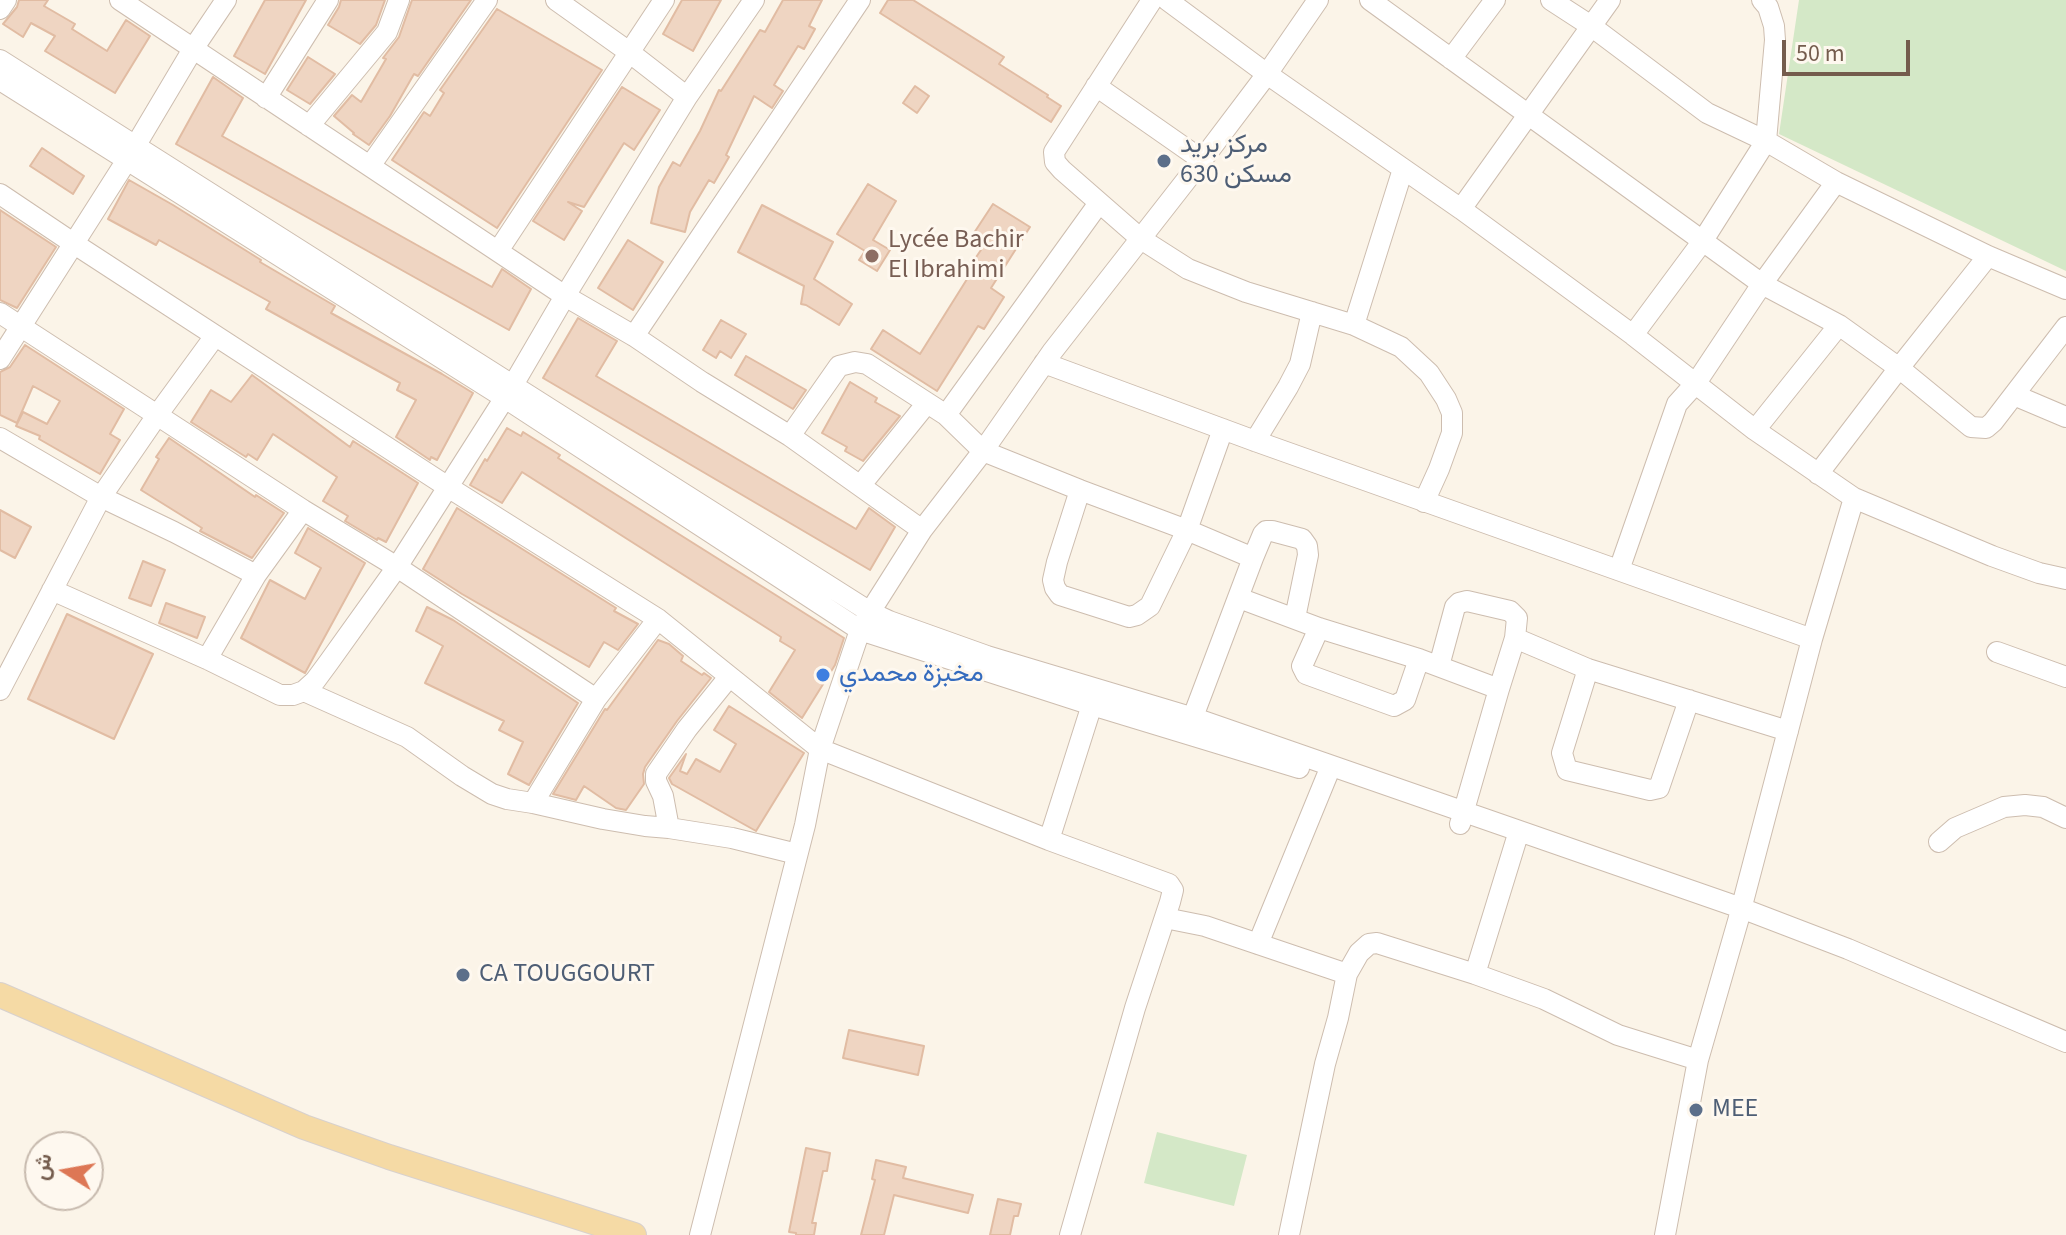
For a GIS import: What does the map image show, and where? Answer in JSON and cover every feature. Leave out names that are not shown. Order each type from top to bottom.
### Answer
[{"type":"main road","points":[[0,995],[304,1127],[634,1235]]},
{"type":"main road","points":[[0,1007],[277,1127],[601,1235]]},
{"type":"street","points":[[0,9],[6,0]]},
{"type":"street","points":[[120,0],[565,296],[634,336],[790,436],[922,530]]},
{"type":"street","points":[[0,359],[226,0]]},
{"type":"street","points":[[266,98],[328,0]]},
{"type":"street","points":[[309,126],[387,32],[399,0]]},
{"type":"street","points":[[370,166],[487,0]]},
{"type":"street","points":[[556,0],[687,97]]},
{"type":"street","points":[[498,251],[664,0]]},
{"type":"street","points":[[52,590],[280,695],[304,691],[315,681],[397,567],[509,391],[687,97],[754,0]]},
{"type":"street","points":[[634,336],[860,0]]},
{"type":"street","points":[[1152,0],[1054,152],[1055,162],[1141,239],[1188,269],[1246,292],[1354,325],[1401,347],[1429,373],[1452,413],[1452,433],[1424,502]]},
{"type":"street","points":[[1167,0],[1461,209],[1633,335],[1755,430],[1854,498],[1992,556],[2066,579]]},
{"type":"street","points":[[700,1235],[797,854],[820,749],[865,621],[922,530],[983,451],[1044,363],[1267,74],[1318,0]]},
{"type":"street","points":[[1370,0],[1762,284],[1839,325],[1899,368],[1971,427],[1986,428],[2066,327]]},
{"type":"street","points":[[1451,59],[1495,0]]},
{"type":"street","points":[[1551,0],[1591,26],[1707,113],[1766,141],[1836,182],[1988,256],[2066,289]]},
{"type":"street","points":[[1461,209],[1610,0]]},
{"type":"street","points":[[1633,335],[1702,242],[1766,141],[1775,40],[1768,7],[1762,0]]},
{"type":"street","points":[[0,60],[131,152],[865,621],[889,621],[1095,697],[1329,771],[1848,949],[2066,1042]]},
{"type":"street","points":[[0,80],[131,152]]},
{"type":"street","points":[[1096,86],[1202,160]]},
{"type":"street","points":[[1354,325],[1403,169]]},
{"type":"street","points":[[1619,570],[1674,411],[1682,396],[1696,383],[1762,284],[1836,182]]},
{"type":"street","points":[[0,194],[448,487],[658,619],[820,749],[1171,886],[1173,891],[1135,1008],[1070,1235]]},
{"type":"street","points":[[946,415],[1099,203]]},
{"type":"street","points":[[1818,474],[1988,256]]},
{"type":"street","points":[[1255,441],[1300,364],[1312,312]]},
{"type":"street","points":[[0,313],[303,510],[397,567],[596,699]]},
{"type":"street","points":[[1755,430],[1839,325]]},
{"type":"street","points":[[0,690],[101,497],[215,336]]},
{"type":"street","points":[[1044,363],[1812,639]]},
{"type":"street","points":[[790,436],[839,366],[867,364],[946,415],[983,451],[1253,558]]},
{"type":"street","points":[[2014,395],[2066,417]]},
{"type":"street","points":[[860,486],[927,403]]},
{"type":"street","points":[[1080,490],[1057,562],[1053,580],[1055,588],[1060,595],[1129,617],[1137,615],[1150,606],[1187,530],[1223,429]]},
{"type":"street","points":[[0,438],[101,497],[256,575]]},
{"type":"street","points":[[1665,1235],[1698,1060],[1812,639],[1854,498]]},
{"type":"street","points":[[207,659],[256,575],[303,510]]},
{"type":"street","points":[[1190,726],[1266,531],[1305,541],[1308,555],[1295,618]]},
{"type":"street","points":[[1239,598],[1499,689]]},
{"type":"street","points":[[1319,628],[1302,666],[1306,674],[1394,706],[1405,700],[1429,662],[1455,607],[1463,601],[1514,614],[1518,622],[1515,638],[1462,818]]},
{"type":"street","points":[[533,803],[596,699],[658,619]]},
{"type":"street","points":[[1515,638],[1588,669],[1788,731]]},
{"type":"street","points":[[1997,652],[2066,677]]},
{"type":"street","points":[[1588,669],[1562,753],[1567,770],[1650,790],[1659,788],[1689,700]]},
{"type":"street","points":[[669,828],[656,774],[729,677]]},
{"type":"street","points":[[304,691],[407,737],[462,776],[507,799],[603,819],[732,838],[797,854]]},
{"type":"street","points":[[1049,840],[1095,697]]},
{"type":"street","points":[[1258,944],[1329,771]]},
{"type":"street","points":[[1939,842],[1955,828],[2004,807],[2043,807],[2066,818]]},
{"type":"street","points":[[1475,974],[1517,837]]},
{"type":"street","points":[[1165,918],[1205,926],[1347,974]]},
{"type":"street","points":[[1289,1235],[1347,974],[1359,953],[1372,943],[1475,974],[1544,999],[1618,1035],[1698,1060]]},
{"type":"green space","points":[[1799,0],[2066,0],[2066,271],[1779,134]]},
{"type":"green space","points":[[1157,1132],[1247,1155],[1234,1206],[1144,1183]]},
{"type":"building","points":[[19,0],[48,0],[44,6],[75,24],[72,29],[107,51],[126,20],[150,36],[115,93],[45,51],[55,36],[31,23],[23,37],[3,24]]},
{"type":"building","points":[[265,0],[306,0],[265,74],[234,56]]},
{"type":"building","points":[[341,0],[385,0],[376,25],[360,44],[328,25]]},
{"type":"building","points":[[412,0],[471,0],[418,76],[414,74],[369,145],[334,116],[352,95],[361,102],[386,59],[383,58],[399,37]]},
{"type":"building","points":[[682,0],[721,0],[693,51],[663,34]]},
{"type":"building","points":[[783,0],[822,0],[809,26],[815,29],[804,49],[798,46],[774,85],[783,91],[772,108],[754,96],[726,155],[729,157],[714,183],[709,180],[690,212],[685,232],[651,223],[659,187],[673,162],[680,166],[719,90],[760,30],[765,32]]},
{"type":"building","points":[[888,0],[913,0],[1004,57],[999,64],[1061,106],[1051,122],[880,13]]},
{"type":"building","points":[[497,9],[602,70],[497,228],[392,160],[424,112],[430,116],[444,93],[440,90]]},
{"type":"building","points":[[308,57],[335,74],[310,104],[287,90]]},
{"type":"building","points":[[213,77],[243,98],[222,136],[492,287],[502,269],[531,289],[509,330],[176,144]]},
{"type":"building","points":[[915,86],[929,96],[917,113],[903,103]]},
{"type":"building","points":[[622,87],[660,110],[634,150],[624,143],[584,207],[568,202],[582,211],[564,240],[533,221]]},
{"type":"building","points":[[42,148],[84,176],[73,194],[30,166]]},
{"type":"building","points":[[129,180],[335,306],[331,313],[473,393],[437,460],[431,457],[430,460],[396,437],[416,400],[397,390],[400,383],[266,309],[270,302],[159,240],[156,245],[108,219]]},
{"type":"building","points":[[868,184],[896,201],[873,240],[890,250],[877,271],[859,260],[865,251],[837,234]]},
{"type":"building","points":[[993,204],[1030,227],[991,288],[1004,297],[984,329],[978,326],[937,391],[871,349],[883,330],[920,354],[974,268],[970,266],[983,247],[970,239]]},
{"type":"building","points":[[762,205],[833,242],[814,279],[852,304],[839,325],[801,304],[804,286],[738,252]]},
{"type":"building","points":[[0,210],[56,247],[17,308],[0,300]]},
{"type":"building","points":[[628,240],[663,262],[633,310],[598,288]]},
{"type":"building","points":[[578,318],[617,341],[596,376],[856,529],[869,508],[895,527],[870,570],[543,378]]},
{"type":"building","points":[[721,320],[746,334],[731,358],[720,351],[716,358],[703,350]]},
{"type":"building","points":[[25,345],[124,409],[110,434],[120,440],[100,474],[39,439],[40,436],[16,426],[23,412],[47,424],[60,401],[33,386],[17,423],[0,415],[0,372],[10,367]]},
{"type":"building","points":[[746,356],[806,390],[793,409],[735,375]]},
{"type":"building","points":[[252,375],[350,447],[353,441],[418,483],[386,542],[345,521],[348,516],[323,501],[337,477],[273,434],[257,460],[248,454],[246,457],[191,422],[211,390],[231,402]]},
{"type":"building","points":[[850,382],[877,398],[875,402],[900,416],[863,461],[845,451],[847,447],[822,433]]},
{"type":"building","points":[[507,428],[521,436],[523,432],[560,455],[558,458],[844,638],[835,665],[802,718],[769,692],[795,650],[780,641],[781,637],[522,472],[502,503],[470,485]]},
{"type":"building","points":[[169,438],[255,497],[284,513],[252,558],[200,531],[202,528],[141,490],[159,459],[156,457]]},
{"type":"building","points":[[457,508],[638,624],[618,650],[604,642],[589,667],[462,594],[423,569]]},
{"type":"building","points":[[0,510],[31,527],[15,558],[0,550]]},
{"type":"building","points":[[308,528],[365,563],[305,673],[241,638],[270,580],[305,599],[321,568],[295,553]]},
{"type":"building","points":[[143,561],[165,570],[151,606],[129,598]]},
{"type":"building","points":[[166,603],[205,617],[197,638],[159,623]]},
{"type":"building","points":[[427,607],[453,620],[578,703],[529,785],[508,774],[523,742],[499,730],[504,721],[425,683],[443,646],[416,631]]},
{"type":"building","points":[[67,614],[153,654],[114,739],[28,699]]},
{"type":"building","points":[[658,640],[669,644],[683,656],[681,661],[711,678],[645,767],[644,784],[626,810],[616,808],[584,786],[576,800],[553,794],[605,709]]},
{"type":"building","points":[[729,706],[804,753],[756,831],[672,784],[669,778],[686,754],[680,771],[687,774],[696,759],[720,772],[736,744],[714,730]]},
{"type":"building","points":[[849,1030],[924,1046],[918,1075],[843,1058]]},
{"type":"building","points":[[806,1148],[830,1153],[812,1223],[816,1223],[814,1235],[796,1235],[789,1232]]},
{"type":"building","points":[[876,1160],[906,1167],[903,1178],[973,1195],[968,1213],[894,1195],[884,1235],[861,1235],[875,1180],[872,1179]]},
{"type":"building","points":[[998,1199],[1021,1204],[1018,1216],[1014,1216],[1010,1235],[990,1235]]},
{"type":"place","name":"مركز بريد 630 مسكن","points":[[1164,161]]},
{"type":"place","name":"Lycée Bachir El Ibrahimi","points":[[872,256]]},
{"type":"place","name":"مخبزة محمدي","points":[[823,675]]},
{"type":"place","name":"CA TOUGGOURT","points":[[463,975]]},
{"type":"place","name":"MEE","points":[[1696,1110]]}]
